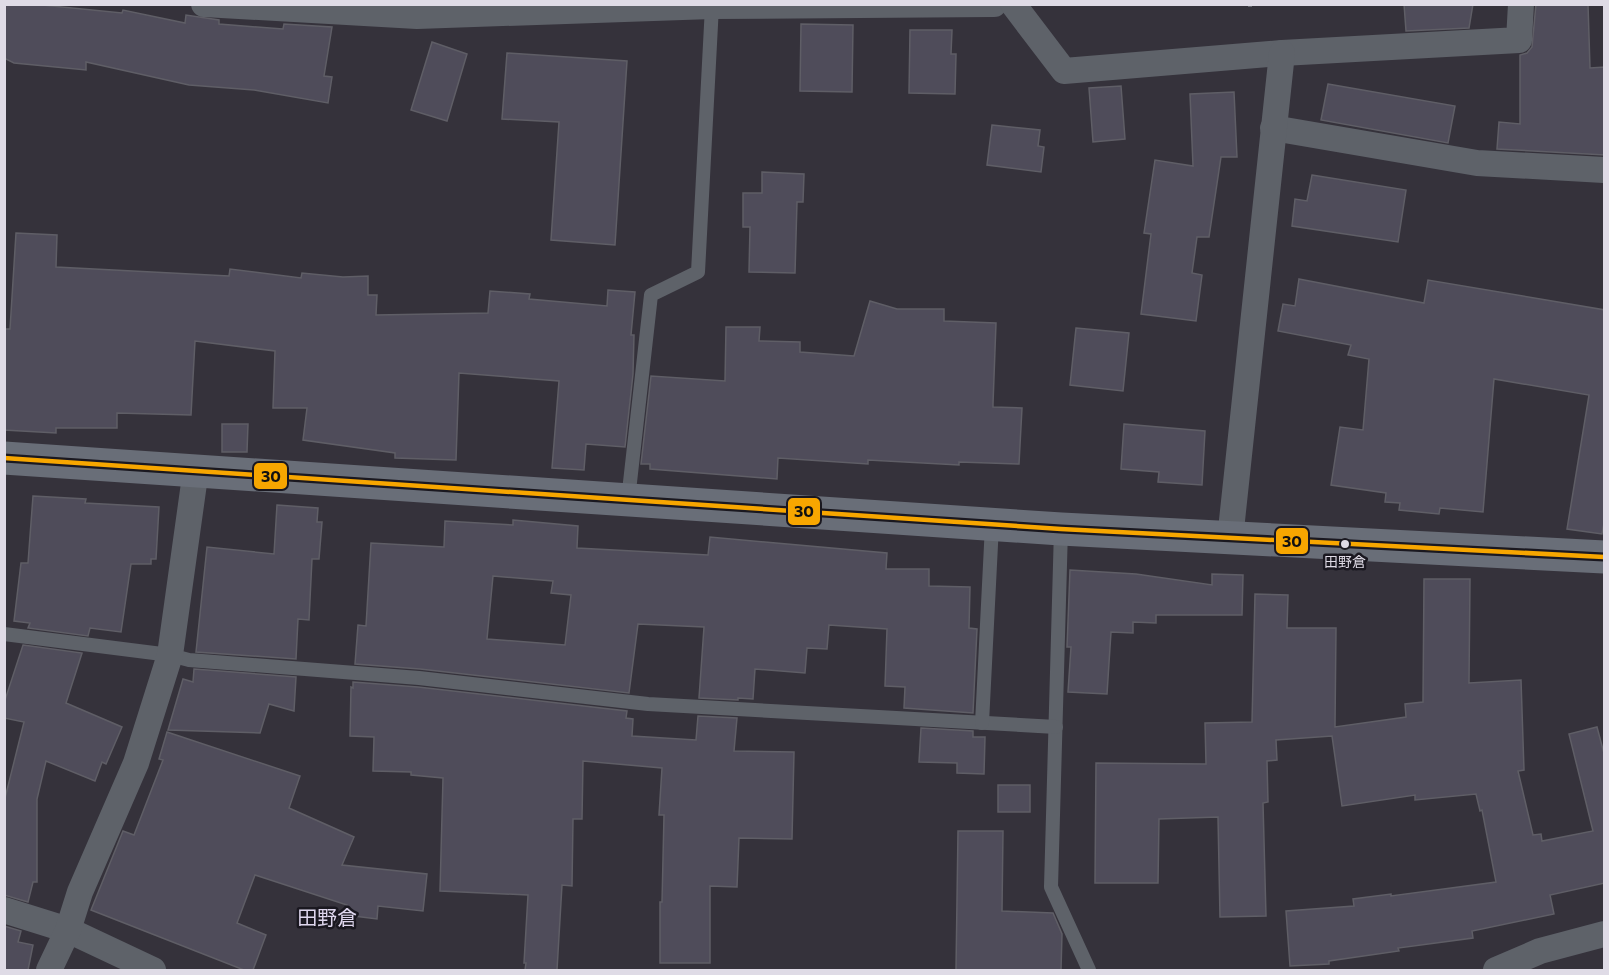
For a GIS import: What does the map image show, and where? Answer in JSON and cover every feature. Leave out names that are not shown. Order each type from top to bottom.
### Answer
[{"type":"highway","points":[[4,458],[196,469],[1061,530],[1605,557]]},
{"type":"street","points":[[204,4],[417,16],[712,6],[994,4]]},
{"type":"street","points":[[1013,4],[1064,71],[1282,53],[1519,40],[1521,4]]},
{"type":"street","points":[[1230,539],[1282,53]]},
{"type":"street","points":[[1274,128],[1477,163],[1605,170]]},
{"type":"street","points":[[49,970],[68,930],[80,892],[136,763],[170,655],[196,469]]},
{"type":"street","points":[[4,910],[68,930],[153,970]]},
{"type":"street","points":[[1496,970],[1540,951],[1605,934]]},
{"type":"lane","points":[[628,500],[651,295],[698,272],[712,6]]},
{"type":"lane","points":[[982,723],[992,525]]},
{"type":"lane","points":[[1061,530],[1051,887],[1089,970]]},
{"type":"lane","points":[[4,634],[170,655],[189,660],[420,678],[648,704],[1056,727]]},
{"type":"building","points":[[4,4],[32,4],[122,13],[123,10],[185,23],[186,15],[219,20],[219,24],[283,29],[284,24],[332,27],[324,76],[332,77],[328,103],[254,90],[189,85],[86,62],[86,70],[14,63],[4,58]]},
{"type":"building","points":[[1404,4],[1473,4],[1469,28],[1406,31]]},
{"type":"building","points":[[1536,4],[1588,4],[1590,68],[1605,67],[1605,155],[1497,149],[1499,122],[1520,124],[1520,55],[1527,53],[1532,47]]},
{"type":"building","points":[[801,24],[853,25],[852,92],[800,91]]},
{"type":"building","points":[[910,30],[952,30],[951,54],[956,54],[955,94],[909,93]]},
{"type":"building","points":[[432,42],[467,54],[447,121],[411,110]]},
{"type":"building","points":[[507,53],[627,61],[615,245],[551,240],[559,122],[502,119]]},
{"type":"building","points":[[1328,84],[1455,106],[1448,143],[1321,120]]},
{"type":"building","points":[[1121,86],[1125,139],[1093,142],[1089,88]]},
{"type":"building","points":[[1234,92],[1237,157],[1221,157],[1209,237],[1197,237],[1192,273],[1202,275],[1196,321],[1141,314],[1151,234],[1144,233],[1155,160],[1193,166],[1190,94]]},
{"type":"building","points":[[992,125],[1040,130],[1038,146],[1044,147],[1041,172],[987,165]]},
{"type":"building","points":[[762,172],[804,174],[803,202],[797,202],[795,273],[749,272],[750,227],[743,227],[743,193],[762,193]]},
{"type":"building","points":[[1312,175],[1406,190],[1398,242],[1292,226],[1295,199],[1307,201]]},
{"type":"building","points":[[16,233],[57,235],[56,267],[229,276],[230,269],[301,278],[302,273],[343,277],[368,276],[368,295],[377,295],[376,315],[488,313],[490,291],[530,294],[529,299],[607,306],[608,290],[635,292],[631,335],[634,335],[633,374],[625,447],[586,444],[584,470],[552,468],[559,381],[459,373],[456,460],[395,458],[395,453],[303,440],[307,408],[273,408],[275,351],[195,341],[191,415],[117,413],[117,428],[56,428],[56,433],[4,430],[4,329],[10,329]]},
{"type":"building","points":[[1299,279],[1424,303],[1428,280],[1605,310],[1605,518],[1602,534],[1567,529],[1589,395],[1494,379],[1483,512],[1440,508],[1439,514],[1399,510],[1400,503],[1385,502],[1386,493],[1331,485],[1340,427],[1363,430],[1369,359],[1348,355],[1351,345],[1278,331],[1283,304],[1295,306]]},
{"type":"building","points":[[870,301],[897,309],[944,309],[944,321],[996,323],[993,407],[1022,408],[1019,464],[959,462],[959,465],[868,460],[868,464],[778,458],[777,479],[650,469],[650,464],[641,464],[651,376],[725,381],[726,327],[760,327],[759,341],[800,342],[800,352],[854,356]]},
{"type":"building","points":[[1076,328],[1129,333],[1123,391],[1070,385]]},
{"type":"building","points":[[222,424],[248,424],[247,452],[222,452]]},
{"type":"building","points":[[1124,424],[1205,431],[1202,485],[1158,482],[1159,472],[1121,469]]},
{"type":"building","points":[[33,496],[86,499],[85,503],[159,507],[156,559],[151,559],[151,564],[131,564],[121,632],[90,628],[88,636],[28,628],[30,623],[14,621],[21,563],[28,563]]},
{"type":"building","points":[[277,505],[318,508],[317,522],[322,522],[319,559],[312,559],[309,620],[298,619],[296,659],[196,652],[207,547],[274,554]]},
{"type":"building","points":[[513,520],[578,526],[577,548],[708,555],[710,537],[887,553],[886,569],[929,569],[929,586],[970,587],[969,628],[977,629],[973,713],[904,708],[905,687],[885,686],[887,629],[829,625],[827,649],[807,648],[805,673],[755,669],[753,699],[738,698],[738,700],[699,698],[704,627],[638,624],[629,693],[420,669],[355,664],[358,625],[366,626],[371,543],[444,547],[445,521],[513,525]],"holes":[[[493,576],[553,581],[551,593],[571,595],[565,645],[487,639]]]},
{"type":"building","points":[[1070,570],[1136,574],[1212,585],[1212,574],[1243,575],[1242,615],[1156,615],[1156,623],[1133,622],[1133,633],[1111,632],[1107,694],[1068,692],[1071,647],[1067,647]]},
{"type":"building","points":[[1424,579],[1470,579],[1469,683],[1521,680],[1524,770],[1518,771],[1533,835],[1541,834],[1542,841],[1593,831],[1569,734],[1597,727],[1605,757],[1605,883],[1550,895],[1554,914],[1472,931],[1473,938],[1398,948],[1399,951],[1329,961],[1329,964],[1290,966],[1286,911],[1354,906],[1353,899],[1496,882],[1482,810],[1480,811],[1476,794],[1415,800],[1415,795],[1342,806],[1332,736],[1276,740],[1277,760],[1267,761],[1268,802],[1263,803],[1266,916],[1220,917],[1218,817],[1159,819],[1158,883],[1095,883],[1096,763],[1206,764],[1205,723],[1252,722],[1255,594],[1288,595],[1287,628],[1336,628],[1335,727],[1406,717],[1405,704],[1423,702]]},
{"type":"building","points":[[23,645],[82,653],[66,703],[122,727],[106,764],[102,762],[95,781],[46,761],[37,799],[37,882],[33,882],[28,902],[4,895],[4,802],[24,722],[4,718],[4,703]]},
{"type":"building","points":[[194,669],[296,677],[294,711],[269,704],[260,733],[168,730],[183,679],[193,682]]},
{"type":"building","points":[[353,682],[418,687],[627,711],[626,718],[633,719],[632,736],[696,740],[698,716],[737,718],[734,751],[794,752],[792,839],[739,838],[737,887],[710,886],[710,963],[660,963],[664,815],[659,815],[662,768],[583,761],[582,819],[573,819],[572,886],[562,885],[557,970],[525,970],[528,895],[440,891],[443,778],[411,775],[411,772],[373,771],[374,737],[350,736]]},
{"type":"building","points":[[921,728],[973,731],[973,737],[985,737],[984,774],[957,773],[957,763],[919,762]]},
{"type":"building","points":[[167,732],[300,776],[289,808],[354,837],[342,865],[427,874],[423,911],[378,906],[377,919],[346,915],[347,905],[255,875],[237,923],[266,935],[253,970],[244,970],[91,910],[123,831],[134,835],[163,760],[159,759]]},
{"type":"building","points":[[998,785],[1030,785],[1030,812],[998,812]]},
{"type":"building","points":[[958,831],[1003,831],[1002,911],[1053,913],[1062,934],[1061,970],[956,970]]},
{"type":"building","points":[[4,926],[21,931],[18,942],[33,945],[28,970],[4,970]]},
{"type":"transit line","name":"30","points":[[4,458],[1061,529],[1604,557]]},
{"type":"place","name":"田野倉","points":[[1345,544]]},
{"type":"district","name":"田野倉","points":[[327,918]]}]
